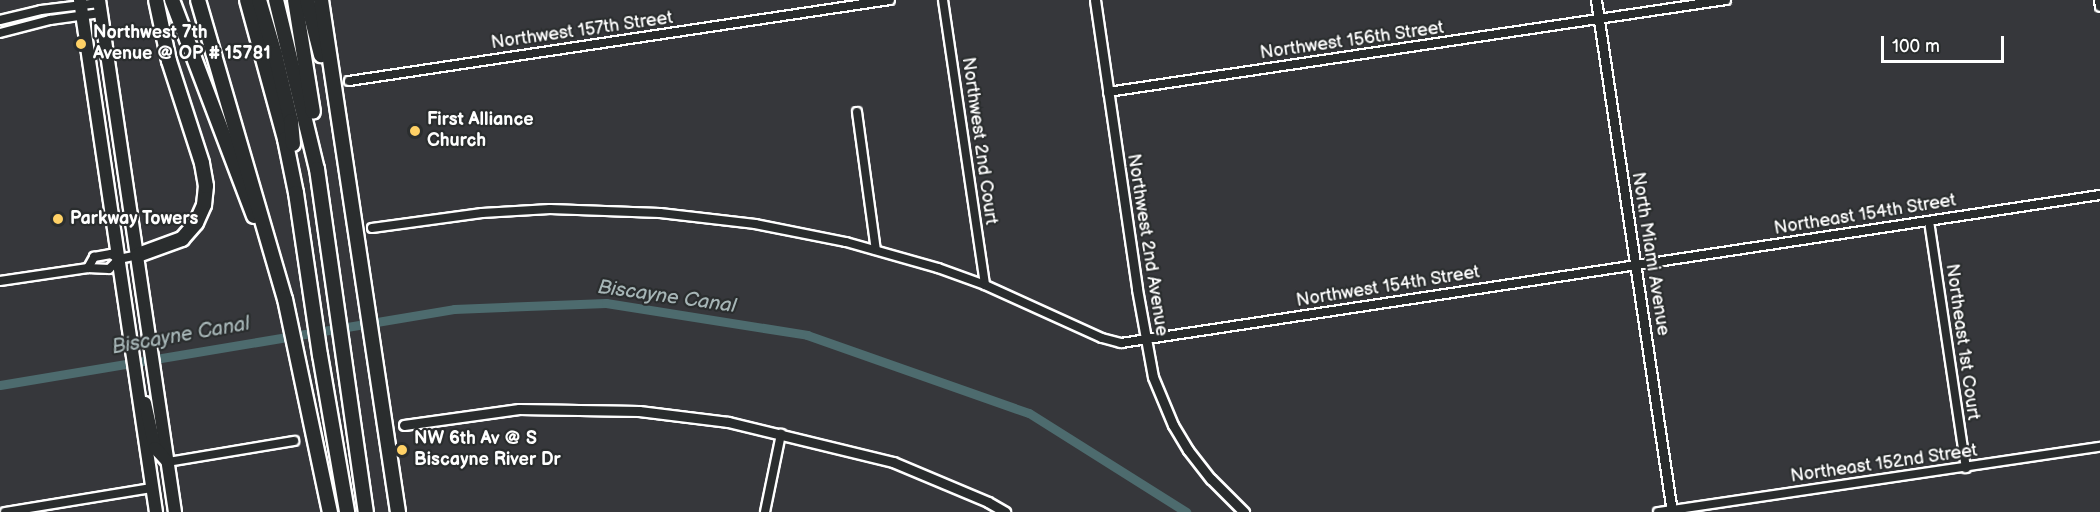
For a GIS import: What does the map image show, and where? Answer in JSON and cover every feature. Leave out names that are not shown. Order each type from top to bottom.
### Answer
[{"type":"highway","points":[[138,255],[182,239],[196,223],[204,205],[206,186],[202,163],[169,60],[156,0]]},
{"type":"highway","points":[[172,0],[249,209],[265,233]]},
{"type":"highway","points":[[198,0],[285,299],[330,512]]},
{"type":"highway","points":[[247,0],[285,139],[296,193],[320,355],[347,512]]},
{"type":"highway","points":[[259,0],[291,121],[296,193]]},
{"type":"highway","points":[[268,0],[302,103]]},
{"type":"highway","points":[[276,0],[317,169],[339,307]]},
{"type":"highway","points":[[295,0],[368,512]]},
{"type":"highway","points":[[307,0],[324,68],[349,222],[356,236]]},
{"type":"highway","points":[[321,0],[398,512]]},
{"type":"main road","points":[[100,5],[175,512]]},
{"type":"main road","points":[[81,7],[156,512]]},
{"type":"main road","points":[[139,400],[148,409],[155,448],[168,462]]},
{"type":"main road","points":[[152,488],[165,498],[169,512]]},
{"type":"street","name":"Northwest 157th Street","points":[[349,81],[890,0]]},
{"type":"street","name":"Northwest 2nd Court","points":[[943,0],[985,285]]},
{"type":"street","name":"Northwest 2nd Avenue","points":[[1095,0],[1145,339],[1155,382],[1173,424],[1193,458],[1244,512]]},
{"type":"street","name":"North Miami Avenue","points":[[1596,0],[1672,511]]},
{"type":"street","name":"Northwest 156th Street","points":[[1108,92],[1725,0]]},
{"type":"street","points":[[2099,0],[2100,6]]},
{"type":"street","points":[[0,20],[41,10],[100,5]]},
{"type":"street","points":[[0,33],[81,7]]},
{"type":"street","points":[[856,112],[876,250]]},
{"type":"street","name":"Northeast 154th Street","points":[[1635,265],[2100,195]]},
{"type":"street","name":"Northwest 154th Street","points":[[372,228],[517,210],[636,212],[762,225],[876,250],[985,285],[1108,340],[1121,343],[1635,265]]},
{"type":"street","name":"Northeast 1st Court","points":[[1929,220],[1966,468]]},
{"type":"street","points":[[88,268],[94,257],[111,254],[119,259]]},
{"type":"street","points":[[0,280],[88,268],[109,269],[119,259],[138,255]]},
{"type":"street","points":[[404,425],[519,409],[639,411],[728,422],[893,462],[988,502],[1005,512]]},
{"type":"street","points":[[765,512],[781,434]]},
{"type":"street","points":[[168,462],[294,441]]},
{"type":"street","name":"Northeast 152nd Street","points":[[1658,512],[2100,447]]},
{"type":"street","points":[[5,512],[152,488]]},
{"type":"waterway","name":"Biscayne Canal","points":[[0,385],[454,309],[606,303],[807,335],[1029,413],[1186,512]]},
{"type":"place","name":"Northwest 7th Avenue @ OP # 15781","points":[[81,44]]},
{"type":"place","name":"First Alliance Church","points":[[415,131]]},
{"type":"place","name":"Parkway Towers","points":[[58,219]]},
{"type":"place","name":"NW 6th Av @ S Biscayne River Dr","points":[[402,450]]}]
